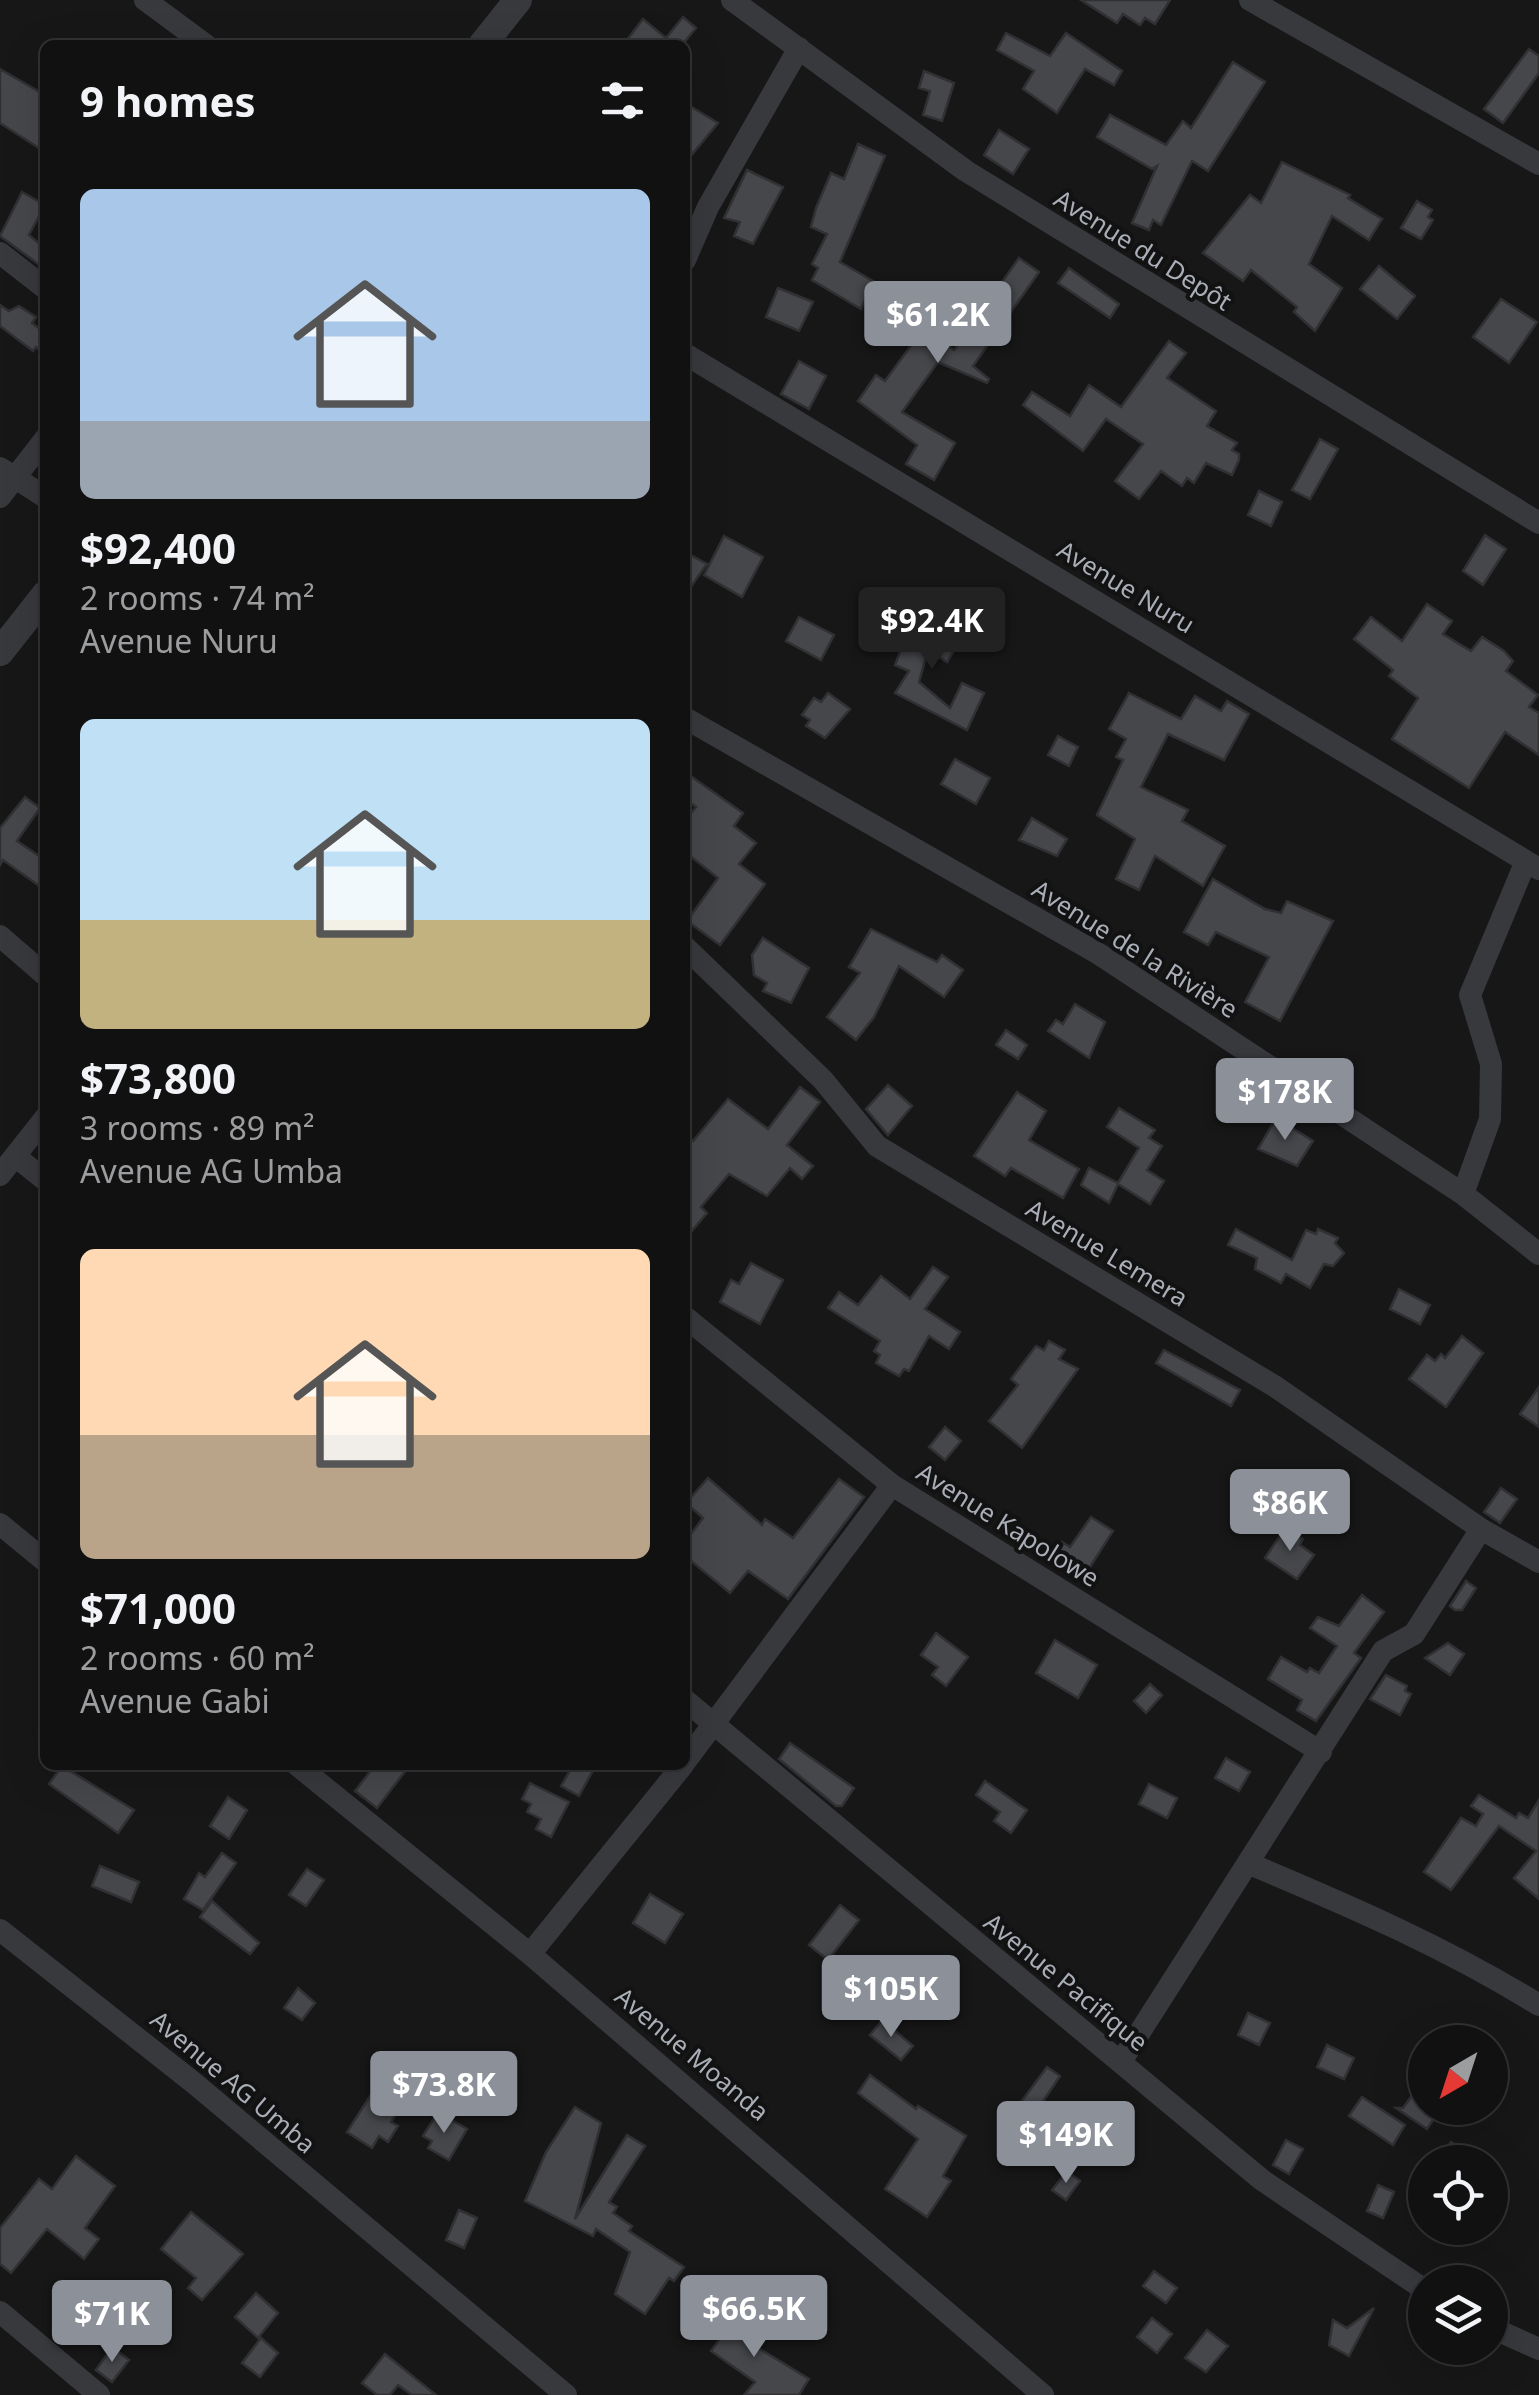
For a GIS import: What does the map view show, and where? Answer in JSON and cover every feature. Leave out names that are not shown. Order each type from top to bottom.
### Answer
[{"type":"street","points":[[144,0],[199,40]]},
{"type":"street","points":[[486,40],[518,0]]},
{"type":"street","name":"Avenue du Depôt","points":[[732,0],[966,171],[1539,523]]},
{"type":"street","points":[[1250,0],[1539,164]]},
{"type":"street","points":[[690,248],[708,207],[799,48]]},
{"type":"street","points":[[0,253],[40,284]]},
{"type":"street","name":"Avenue Nuru","points":[[690,357],[1533,865]]},
{"type":"street","points":[[0,496],[8,473],[40,444]]},
{"type":"street","points":[[8,473],[40,494]]},
{"type":"street","points":[[0,652],[40,601]]},
{"type":"street","name":"Avenue de la Rivière","points":[[690,721],[1099,954],[1463,1194],[1539,1254]]},
{"type":"street","points":[[1463,1194],[1490,1119],[1491,1064],[1470,995],[1533,865]]},
{"type":"street","points":[[0,936],[40,971]]},
{"type":"street","name":"Avenue Lemera","points":[[690,952],[823,1080],[877,1146],[1276,1387],[1482,1529],[1539,1562]]},
{"type":"street","points":[[40,1124],[7,1166],[40,1178]]},
{"type":"street","name":"Avenue Kapolowe","points":[[690,1321],[892,1485],[1321,1752]]},
{"type":"street","points":[[690,1757],[892,1485]]},
{"type":"street","points":[[0,1524],[40,1557]]},
{"type":"street","points":[[1122,2060],[1384,1650],[1414,1634],[1482,1529]]},
{"type":"street","name":"Avenue Pacifique","points":[[690,1704],[1262,2180],[1408,2279]]},
{"type":"street","name":"Avenue Moanda","points":[[303,1770],[530,1954],[1043,2395]]},
{"type":"street","points":[[530,1954],[679,1770]]},
{"type":"street","points":[[1250,1864],[1362,1910],[1478,1968],[1539,2005]]},
{"type":"street","name":"Avenue AG Umba","points":[[0,1930],[194,2083],[566,2395]]},
{"type":"street","points":[[0,2312],[99,2395]]},
{"type":"street","points":[[1508,2335],[1539,2349]]},
{"type":"building","points":[[1081,0],[1170,0],[1155,24],[1145,18],[1140,25],[1123,14],[1117,23]]},
{"type":"building","points":[[683,17],[696,28],[686,40],[627,40],[643,19],[666,38]]},
{"type":"building","points":[[1006,33],[1050,56],[1066,33],[1122,71],[1114,85],[1085,69],[1057,113],[1023,89],[1034,71],[997,50]]},
{"type":"building","points":[[1529,49],[1539,56],[1539,73],[1503,123],[1484,109]]},
{"type":"building","points":[[1233,62],[1265,82],[1208,171],[1192,161],[1161,225],[1153,220],[1149,230],[1132,223],[1157,166],[1152,169],[1097,137],[1110,115],[1166,145],[1183,121],[1191,128]]},
{"type":"building","points":[[0,69],[40,92],[40,149],[0,123]]},
{"type":"building","points":[[924,71],[954,83],[942,121],[923,115],[930,91],[919,88]]},
{"type":"building","points":[[690,106],[718,123],[690,157]]},
{"type":"building","points":[[999,130],[1029,149],[1013,174],[984,155]]},
{"type":"building","points":[[858,144],[885,156],[840,262],[873,281],[861,309],[812,280],[818,268],[812,264],[827,234],[811,227],[831,173],[844,179]]},
{"type":"building","points":[[1282,162],[1350,195],[1348,198],[1382,219],[1369,240],[1332,216],[1309,264],[1342,288],[1315,331],[1294,312],[1297,307],[1251,270],[1243,281],[1203,253],[1250,195],[1261,203]]},
{"type":"building","points":[[747,170],[783,187],[753,244],[734,236],[740,222],[724,218]]},
{"type":"building","points":[[22,192],[40,202],[40,214],[29,235],[40,244],[40,265],[0,236]]},
{"type":"building","points":[[1417,201],[1432,210],[1428,217],[1433,220],[1421,239],[1401,228]]},
{"type":"building","points":[[1019,258],[1039,272],[973,366],[989,379],[987,383],[938,362],[902,412],[955,443],[934,480],[906,464],[917,445],[858,401],[876,375],[885,381],[915,340],[871,320],[878,304],[901,315],[903,309],[954,350]]},
{"type":"building","points":[[1379,266],[1415,296],[1397,319],[1360,289]]},
{"type":"building","points":[[1069,268],[1119,304],[1110,318],[1058,283]]},
{"type":"building","points":[[778,288],[813,302],[799,331],[766,317]]},
{"type":"building","points":[[1501,299],[1537,322],[1509,363],[1473,337]]},
{"type":"building","points":[[0,305],[9,311],[19,306],[36,317],[32,323],[40,329],[40,350],[36,347],[33,351],[0,326]]},
{"type":"building","points":[[1169,341],[1186,353],[1167,378],[1216,411],[1207,426],[1237,443],[1232,450],[1239,454],[1239,460],[1232,475],[1206,463],[1194,483],[1187,478],[1182,486],[1161,471],[1139,499],[1115,481],[1143,444],[1106,419],[1083,451],[1023,405],[1032,392],[1070,416],[1089,385],[1121,407]]},
{"type":"building","points":[[799,361],[826,376],[809,409],[781,394]]},
{"type":"building","points":[[1320,439],[1338,449],[1310,499],[1292,490]]},
{"type":"building","points":[[1259,491],[1282,502],[1271,526],[1248,515]]},
{"type":"building","points":[[1485,535],[1506,549],[1483,585],[1463,571]]},
{"type":"building","points":[[724,536],[763,557],[742,597],[704,575]]},
{"type":"building","points":[[690,555],[707,564],[690,588]]},
{"type":"building","points":[[1427,604],[1452,621],[1443,634],[1471,651],[1482,637],[1504,651],[1513,661],[1506,671],[1538,695],[1529,707],[1539,713],[1539,755],[1505,732],[1469,788],[1392,739],[1418,698],[1389,676],[1393,670],[1354,639],[1371,617],[1402,641]]},
{"type":"building","points":[[911,614],[918,619],[920,615],[958,644],[947,662],[928,650],[919,682],[950,708],[962,683],[984,693],[967,730],[895,693],[909,671],[895,665],[906,636],[899,632]]},
{"type":"building","points":[[799,617],[834,635],[821,660],[786,641]]},
{"type":"building","points":[[828,693],[850,709],[825,738],[806,726],[810,720],[802,715],[814,698],[821,702]]},
{"type":"building","points":[[1129,693],[1181,719],[1195,696],[1221,711],[1227,701],[1249,714],[1224,760],[1168,734],[1141,787],[1188,810],[1182,821],[1225,846],[1203,886],[1155,856],[1139,890],[1116,879],[1135,839],[1097,815],[1123,760],[1116,757],[1126,739],[1109,729]]},
{"type":"building","points":[[1058,736],[1078,747],[1069,766],[1048,755]]},
{"type":"building","points":[[955,759],[990,778],[976,804],[941,784]]},
{"type":"building","points":[[690,776],[743,813],[734,826],[756,843],[739,864],[765,884],[720,945],[690,923],[690,917],[718,878],[690,856],[690,815],[696,807],[690,803]]},
{"type":"building","points":[[25,797],[40,808],[17,841],[40,857],[40,886],[3,860],[0,865],[0,828]]},
{"type":"building","points":[[1032,818],[1067,839],[1057,856],[1019,840]]},
{"type":"building","points":[[1213,879],[1265,909],[1281,913],[1287,901],[1333,921],[1280,1021],[1245,1002],[1269,957],[1216,932],[1208,945],[1184,932]]},
{"type":"building","points":[[871,929],[937,962],[942,955],[963,970],[944,997],[899,966],[874,1017],[856,1040],[827,1017],[860,973],[849,967]]},
{"type":"building","points":[[763,938],[809,968],[791,1003],[763,991],[767,983],[754,975],[752,955]]},
{"type":"building","points":[[1075,1004],[1105,1022],[1089,1058],[1048,1031],[1056,1020],[1063,1024]]},
{"type":"building","points":[[1006,1030],[1027,1045],[1018,1059],[996,1045]]},
{"type":"building","points":[[888,1085],[912,1106],[888,1135],[866,1109]]},
{"type":"building","points":[[800,1087],[820,1102],[787,1145],[813,1166],[802,1179],[790,1168],[767,1196],[729,1174],[701,1207],[707,1213],[690,1233],[690,1139],[693,1141],[728,1099],[768,1129]]},
{"type":"building","points":[[1017,1092],[1046,1111],[1029,1140],[1079,1169],[1063,1198],[1011,1168],[1005,1176],[974,1156]]},
{"type":"building","points":[[1119,1108],[1155,1130],[1149,1138],[1162,1146],[1147,1170],[1164,1181],[1150,1204],[1118,1184],[1109,1203],[1081,1185],[1089,1168],[1118,1183],[1139,1148],[1107,1127]]},
{"type":"building","points":[[1276,1118],[1313,1141],[1297,1166],[1258,1149]]},
{"type":"building","points":[[1236,1229],[1292,1260],[1306,1230],[1316,1234],[1318,1229],[1338,1238],[1335,1243],[1344,1253],[1333,1266],[1324,1264],[1310,1288],[1286,1274],[1281,1283],[1255,1269],[1257,1258],[1228,1245]]},
{"type":"building","points":[[751,1263],[783,1280],[760,1324],[720,1302],[731,1280],[739,1284]]},
{"type":"building","points":[[933,1267],[948,1277],[925,1309],[960,1332],[949,1349],[929,1336],[909,1371],[904,1369],[899,1376],[876,1363],[880,1355],[874,1351],[880,1341],[828,1308],[839,1292],[858,1305],[881,1276],[910,1299]]},
{"type":"building","points":[[1399,1289],[1430,1305],[1420,1324],[1390,1309]]},
{"type":"building","points":[[1462,1336],[1483,1353],[1446,1407],[1409,1379],[1427,1355],[1435,1361],[1441,1354],[1445,1358]]},
{"type":"building","points":[[1049,1341],[1065,1350],[1059,1359],[1078,1369],[1022,1448],[989,1421],[1018,1385],[1011,1379],[1036,1346],[1044,1350]]},
{"type":"building","points":[[1164,1350],[1240,1390],[1231,1406],[1156,1363]]},
{"type":"building","points":[[1539,1387],[1539,1427],[1520,1414]]},
{"type":"building","points":[[945,1427],[961,1441],[945,1460],[929,1447]]},
{"type":"building","points":[[708,1478],[762,1525],[765,1519],[793,1538],[839,1479],[864,1497],[788,1599],[748,1571],[730,1593],[690,1560],[690,1535],[703,1518],[690,1507],[690,1498]]},
{"type":"building","points":[[1501,1488],[1517,1499],[1500,1523],[1484,1512]]},
{"type":"building","points":[[1276,1490],[1296,1504],[1283,1522],[1264,1509]]},
{"type":"building","points":[[1091,1517],[1113,1531],[1081,1581],[1050,1560],[1062,1542],[1070,1547]]},
{"type":"building","points":[[1285,1528],[1303,1539],[1300,1545],[1314,1555],[1297,1579],[1265,1558]]},
{"type":"building","points":[[1466,1581],[1476,1588],[1462,1610],[1455,1610],[1450,1606]]},
{"type":"building","points":[[1362,1595],[1384,1612],[1354,1653],[1361,1658],[1316,1721],[1297,1710],[1302,1700],[1268,1679],[1281,1657],[1307,1672],[1310,1668],[1319,1673],[1337,1646],[1310,1628],[1318,1617],[1339,1626]]},
{"type":"building","points":[[936,1633],[968,1657],[946,1686],[932,1675],[938,1667],[921,1655]]},
{"type":"building","points":[[1055,1640],[1097,1665],[1078,1698],[1036,1673]]},
{"type":"building","points":[[1448,1643],[1464,1654],[1450,1675],[1425,1658]]},
{"type":"building","points":[[1386,1675],[1407,1686],[1405,1691],[1411,1694],[1400,1715],[1370,1699]]},
{"type":"building","points":[[1150,1684],[1162,1695],[1146,1713],[1134,1701]]},
{"type":"building","points":[[790,1743],[854,1788],[842,1806],[836,1806],[779,1759]]},
{"type":"building","points":[[1226,1758],[1250,1772],[1239,1791],[1215,1778]]},
{"type":"building","points":[[59,1770],[69,1770],[134,1810],[118,1833],[49,1784]]},
{"type":"building","points":[[371,1770],[406,1770],[377,1808],[355,1791]]},
{"type":"building","points":[[570,1770],[593,1770],[579,1796],[561,1786]]},
{"type":"building","points":[[985,1781],[1027,1810],[1011,1833],[994,1821],[1000,1812],[976,1795]]},
{"type":"building","points":[[530,1783],[569,1802],[551,1837],[536,1829],[541,1819],[527,1812],[531,1804],[522,1799]]},
{"type":"building","points":[[1149,1784],[1177,1798],[1167,1818],[1139,1804]]},
{"type":"building","points":[[1479,1795],[1516,1818],[1519,1813],[1528,1818],[1539,1800],[1539,1899],[1514,1878],[1536,1851],[1499,1826],[1451,1890],[1424,1872],[1461,1818],[1476,1826],[1483,1814],[1471,1806]]},
{"type":"building","points":[[228,1797],[247,1810],[229,1839],[210,1826]]},
{"type":"building","points":[[222,1853],[236,1863],[203,1910],[184,1899],[199,1873],[205,1877]]},
{"type":"building","points":[[100,1866],[139,1882],[131,1902],[92,1886]]},
{"type":"building","points":[[307,1869],[324,1880],[306,1906],[289,1895]]},
{"type":"building","points":[[650,1894],[683,1914],[665,1943],[633,1923]]},
{"type":"building","points":[[212,1901],[259,1943],[250,1954],[200,1917]]},
{"type":"building","points":[[840,1905],[859,1920],[828,1960],[809,1945]]},
{"type":"building","points":[[298,1988],[315,2003],[302,2020],[284,2008]]},
{"type":"building","points":[[1248,2013],[1270,2023],[1259,2045],[1238,2035]]},
{"type":"building","points":[[882,2020],[913,2046],[901,2060],[870,2035]]},
{"type":"building","points":[[1327,2045],[1354,2058],[1344,2079],[1317,2067]]},
{"type":"building","points":[[1047,2067],[1060,2076],[1040,2106],[1043,2108],[1016,2139],[1001,2129]]},
{"type":"building","points":[[870,2075],[916,2109],[918,2106],[966,2136],[943,2176],[951,2181],[927,2217],[885,2189],[918,2139],[858,2093]]},
{"type":"building","points":[[379,2082],[405,2099],[391,2122],[398,2126],[388,2142],[379,2136],[372,2148],[347,2132]]},
{"type":"building","points":[[1362,2097],[1405,2125],[1393,2145],[1349,2116]]},
{"type":"building","points":[[1408,2101],[1408,2116],[1396,2108],[1403,2108]]},
{"type":"building","points":[[575,2107],[601,2123],[575,2219],[627,2135],[645,2146],[609,2202],[617,2207],[613,2213],[632,2226],[629,2231],[684,2267],[674,2281],[669,2278],[645,2314],[615,2294],[630,2252],[596,2229],[593,2236],[525,2201],[546,2152]]},
{"type":"building","points":[[438,2112],[467,2129],[449,2160],[428,2148],[432,2141],[423,2136]]},
{"type":"building","points":[[1286,2140],[1303,2149],[1289,2174],[1273,2165]]},
{"type":"building","points":[[76,2156],[115,2186],[85,2228],[99,2239],[84,2259],[47,2229],[11,2273],[0,2264],[0,2228],[39,2179],[52,2189]]},
{"type":"building","points":[[1067,2171],[1080,2181],[1066,2200],[1052,2190]]},
{"type":"building","points":[[1378,2185],[1394,2192],[1383,2218],[1367,2211]]},
{"type":"building","points":[[459,2210],[477,2218],[464,2248],[446,2240]]},
{"type":"building","points":[[191,2212],[243,2254],[202,2300],[188,2288],[196,2278],[161,2249]]},
{"type":"building","points":[[1154,2271],[1177,2288],[1166,2303],[1143,2286]]},
{"type":"building","points":[[256,2293],[278,2313],[258,2338],[235,2317]]},
{"type":"building","points":[[728,2306],[754,2330],[747,2341],[809,2379],[799,2395],[744,2395],[755,2382],[711,2351],[721,2337],[713,2331]]},
{"type":"building","points":[[1374,2308],[1349,2356],[1329,2345],[1333,2320],[1347,2328]]},
{"type":"building","points":[[1152,2318],[1172,2334],[1157,2353],[1137,2337]]},
{"type":"building","points":[[1207,2330],[1228,2346],[1206,2372],[1185,2358]]},
{"type":"building","points":[[261,2338],[278,2353],[260,2377],[242,2363]]},
{"type":"building","points":[[112,2347],[129,2360],[112,2382],[96,2370]]},
{"type":"building","points":[[385,2354],[436,2395],[412,2395],[398,2385],[390,2395],[377,2395],[362,2383]]}]
